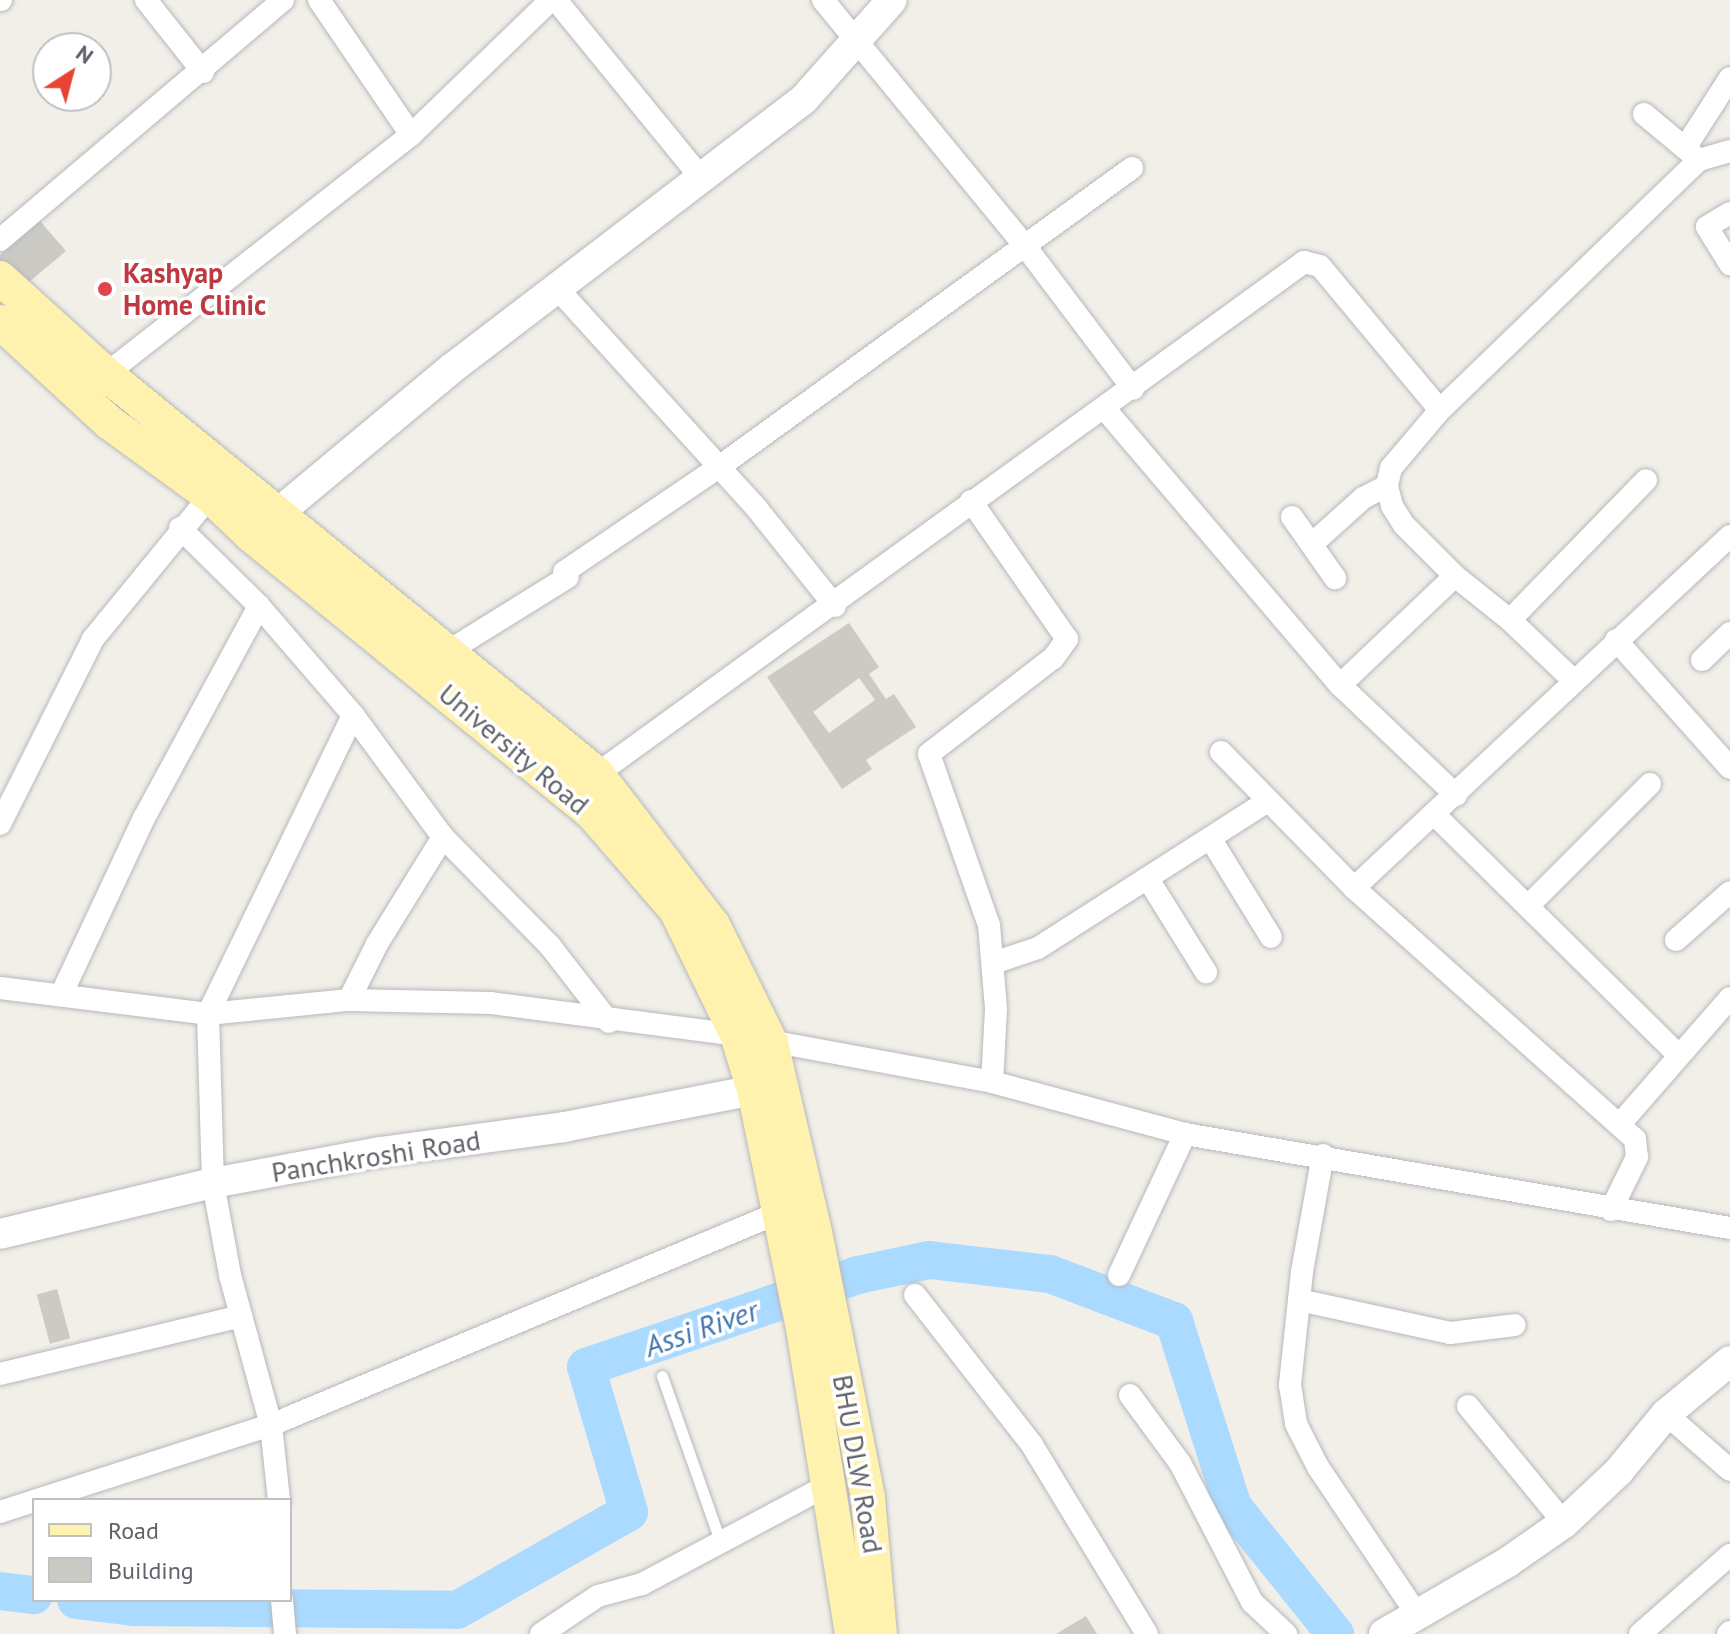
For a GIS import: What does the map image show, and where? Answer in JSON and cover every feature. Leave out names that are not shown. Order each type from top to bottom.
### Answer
[{"type":"main road","points":[[0,278],[264,525]]},
{"type":"main road","name":"University Road","points":[[0,322],[80,395],[210,496],[264,525],[592,813],[676,910],[737,1035],[754,1090],[803,1328]]},
{"type":"main road","name":"BHU DLW Road","points":[[264,525],[447,652],[597,774],[713,925],[771,1043],[815,1232],[868,1498],[880,1634]]},
{"type":"main road","name":"BHU DLW Road","points":[[803,1328],[852,1634]]},
{"type":"street","points":[[146,0],[203,72]]},
{"type":"street","points":[[0,240],[203,72],[283,0]]},
{"type":"street","points":[[319,0],[411,135]]},
{"type":"street","points":[[80,395],[411,135],[554,0],[703,180]]},
{"type":"street","points":[[823,0],[1025,246],[1133,389]]},
{"type":"street","points":[[264,525],[556,287],[703,180],[804,99],[892,0]]},
{"type":"street","points":[[1573,680],[1510,620],[1455,576],[1404,525],[1387,486],[1391,468],[1440,410],[1692,154],[1730,78]]},
{"type":"street","points":[[1644,114],[1692,154],[1730,151]]},
{"type":"street","points":[[447,652],[566,574],[719,467],[1132,168]]},
{"type":"street","points":[[1730,213],[1707,227],[1730,264]]},
{"type":"street","points":[[597,774],[835,606],[971,501],[1133,389],[1294,267],[1313,261],[1440,410]]},
{"type":"street","points":[[556,287],[719,467],[835,606]]},
{"type":"street","points":[[1104,408],[1340,685],[1456,795]]},
{"type":"street","points":[[1510,620],[1646,480]]},
{"type":"street","points":[[1312,544],[1363,498],[1387,486]]},
{"type":"street","points":[[0,824],[93,639],[180,528],[210,496]]},
{"type":"street","points":[[971,501],[1067,639],[1053,658],[929,754],[976,879],[993,963],[992,1082]]},
{"type":"street","points":[[1292,517],[1335,578]]},
{"type":"street","points":[[180,528],[259,606],[353,715],[443,837],[550,946],[609,1022]]},
{"type":"street","points":[[1354,888],[1730,536]]},
{"type":"street","points":[[1340,685],[1455,576]]},
{"type":"street","points":[[62,993],[144,818],[259,606]]},
{"type":"street","points":[[1702,660],[1730,633]]},
{"type":"street","points":[[1616,640],[1730,768]]},
{"type":"street","points":[[279,1498],[271,1425],[241,1316],[213,1183],[208,1014],[353,715]]},
{"type":"street","points":[[1221,752],[1265,803],[1354,888],[1620,1124],[1638,1149],[1611,1210]]},
{"type":"street","points":[[1529,905],[1650,784]]},
{"type":"street","points":[[993,963],[1038,948],[1265,803]]},
{"type":"street","points":[[1435,815],[1677,1054]]},
{"type":"street","points":[[349,1000],[377,944],[443,837]]},
{"type":"street","points":[[1210,838],[1271,937]]},
{"type":"street","points":[[1148,879],[1206,972]]},
{"type":"street","points":[[1676,940],[1730,892]]},
{"type":"street","points":[[0,988],[62,993],[208,1014],[349,1000],[491,1003],[609,1022],[737,1035],[992,1082],[1185,1134],[1323,1155],[1611,1210],[1730,1228]]},
{"type":"street","points":[[1620,1124],[1677,1054],[1730,998]]},
{"type":"street","name":"Panchkroshi Road","points":[[0,1234],[213,1183],[380,1152],[564,1127],[754,1090]]},
{"type":"street","points":[[1119,1275],[1185,1134]]},
{"type":"street","points":[[1323,1155],[1299,1300],[1290,1385],[1296,1424],[1318,1467],[1418,1616]]},
{"type":"street","points":[[41,1498],[271,1425],[440,1350],[778,1213]]},
{"type":"street","points":[[915,1295],[1032,1445],[1147,1634]]},
{"type":"street","points":[[1299,1300],[1450,1333],[1515,1325]]},
{"type":"street","points":[[0,1374],[241,1316]]},
{"type":"street","points":[[1387,1633],[1564,1523],[1619,1471],[1666,1414],[1730,1361]]},
{"type":"street","points":[[1130,1395],[1180,1463],[1252,1602],[1286,1634]]},
{"type":"street","points":[[1468,1406],[1564,1523]]},
{"type":"street","points":[[1666,1414],[1730,1470]]},
{"type":"street","points":[[541,1634],[598,1596],[642,1584],[830,1484]]},
{"type":"street","points":[[0,1512],[32,1501]]},
{"type":"street","points":[[1640,1634],[1730,1555]]},
{"type":"street","points":[[282,1602],[284,1631]]},
{"type":"lane","points":[[662,1376],[720,1541]]},
{"type":"building","points":[[40,221],[66,251],[22,288],[0,263],[0,255]]},
{"type":"building","points":[[849,623],[879,667],[869,674],[886,699],[894,694],[916,727],[866,760],[872,769],[842,789],[767,677]],"holes":[[[859,678],[875,700],[829,733],[813,712]]]},
{"type":"building","points":[[57,1289],[70,1338],[50,1344],[37,1294]]},
{"type":"building","points":[[1086,1616],[1097,1634],[1056,1634]]},
{"type":"waterway","name":"Assi River","points":[[93,1602],[134,1607],[457,1610],[629,1512],[586,1367],[858,1275],[929,1260],[1050,1274],[1174,1321],[1233,1507],[1335,1634]]},
{"type":"waterway","name":"Assi River","points":[[0,1591],[32,1595]]},
{"type":"place","name":"Kashyap Home Clinic","points":[[105,289]]}]
